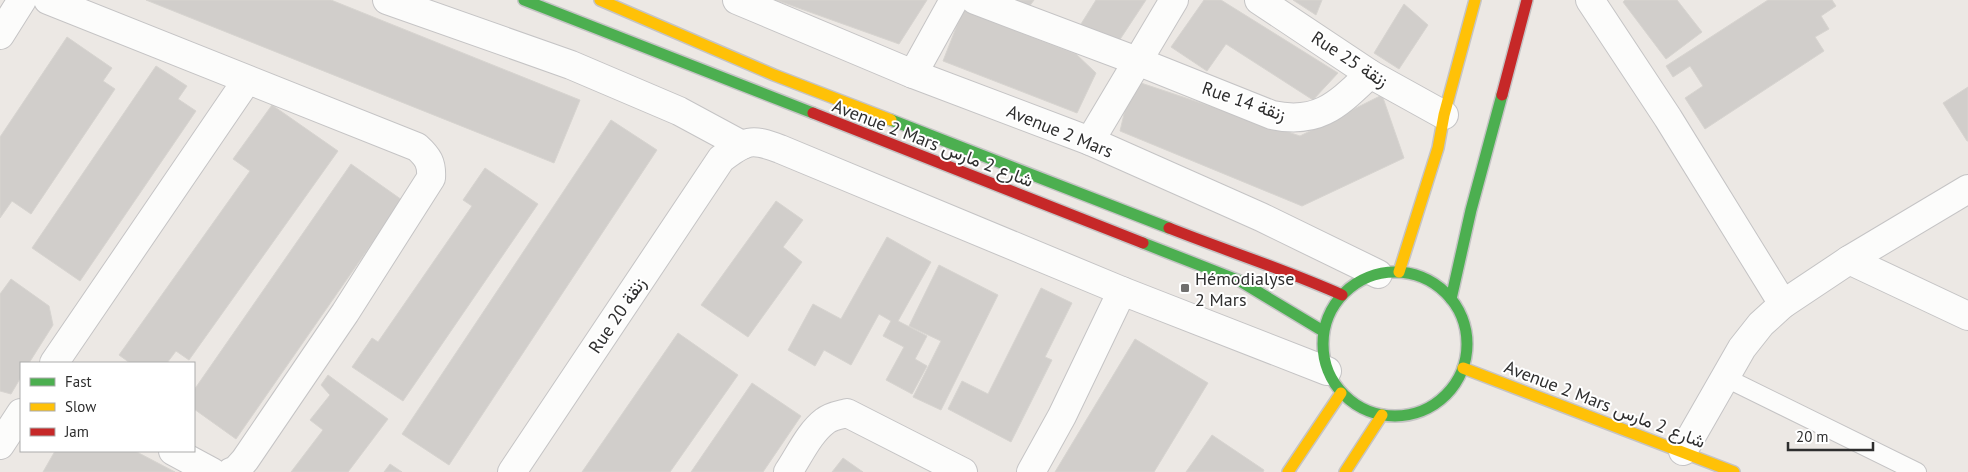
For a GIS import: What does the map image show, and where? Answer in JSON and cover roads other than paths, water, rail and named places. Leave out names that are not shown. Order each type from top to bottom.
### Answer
[{"type":"main road","name":"Avenue 2 Mars شارع 2 مارس","points":[[524,0],[1240,281],[1323,331]]},
{"type":"main road","name":"Avenue 2 Mars شارع 2 مارس","points":[[600,0],[774,75],[1230,252],[1304,278],[1342,295]]},
{"type":"main road","points":[[1389,273],[1438,148],[1444,115],[1475,0]]},
{"type":"main road","points":[[1451,299],[1471,210],[1527,0]]},
{"type":"main road","points":[[1389,273],[1419,276],[1436,285],[1451,299],[1460,314],[1466,332],[1467,350],[1463,368],[1453,386],[1440,401],[1422,411],[1403,416],[1382,415],[1360,408],[1334,382],[1322,351],[1323,331],[1332,307],[1342,295],[1358,282],[1389,273]]},
{"type":"main road","name":"Avenue 2 Mars شارع 2 مارس","points":[[1463,368],[1516,390],[1683,451],[1734,472]]},
{"type":"main road","points":[[1288,472],[1334,382]]},
{"type":"main road","points":[[1345,472],[1382,415]]},
{"type":"street","points":[[0,35],[22,0]]},
{"type":"street","points":[[48,0],[418,147],[428,157],[432,166],[431,178],[345,313],[245,460],[236,470],[217,471],[175,452]]},
{"type":"street","points":[[388,0],[572,65],[679,112],[731,152],[750,142],[759,141],[780,149],[1122,291],[1334,382]]},
{"type":"street","name":"Avenue 2 Mars","points":[[737,0],[913,74],[1090,141],[1389,273]]},
{"type":"street","points":[[913,74],[954,0]]},
{"type":"street","name":"Rue 14 زنقة","points":[[975,0],[1137,61],[1272,115],[1287,118],[1301,118],[1324,111],[1344,98],[1370,74]]},
{"type":"street","points":[[1090,141],[1174,0]]},
{"type":"street","name":"Rue 25 زنقة","points":[[1259,0],[1370,74],[1444,115]]},
{"type":"street","points":[[1590,0],[1668,118],[1783,304]]},
{"type":"street","points":[[55,362],[247,80]]},
{"type":"street","name":"Rue 20 زنقة","points":[[512,472],[731,152]]},
{"type":"street","points":[[1683,451],[1724,377],[1742,348],[1761,324],[1783,304],[1849,260],[1968,189]]},
{"type":"street","points":[[1849,260],[1968,316]]},
{"type":"street","points":[[1031,472],[1062,416],[1122,291]]},
{"type":"street","points":[[788,472],[817,429],[825,421],[847,413],[963,472]]},
{"type":"street","points":[[0,445],[20,415]]},
{"type":"lane","points":[[1724,377],[1917,472]]},
{"type":"place","name":"Hémodialyse 2 Mars","points":[[1185,288]]}]
